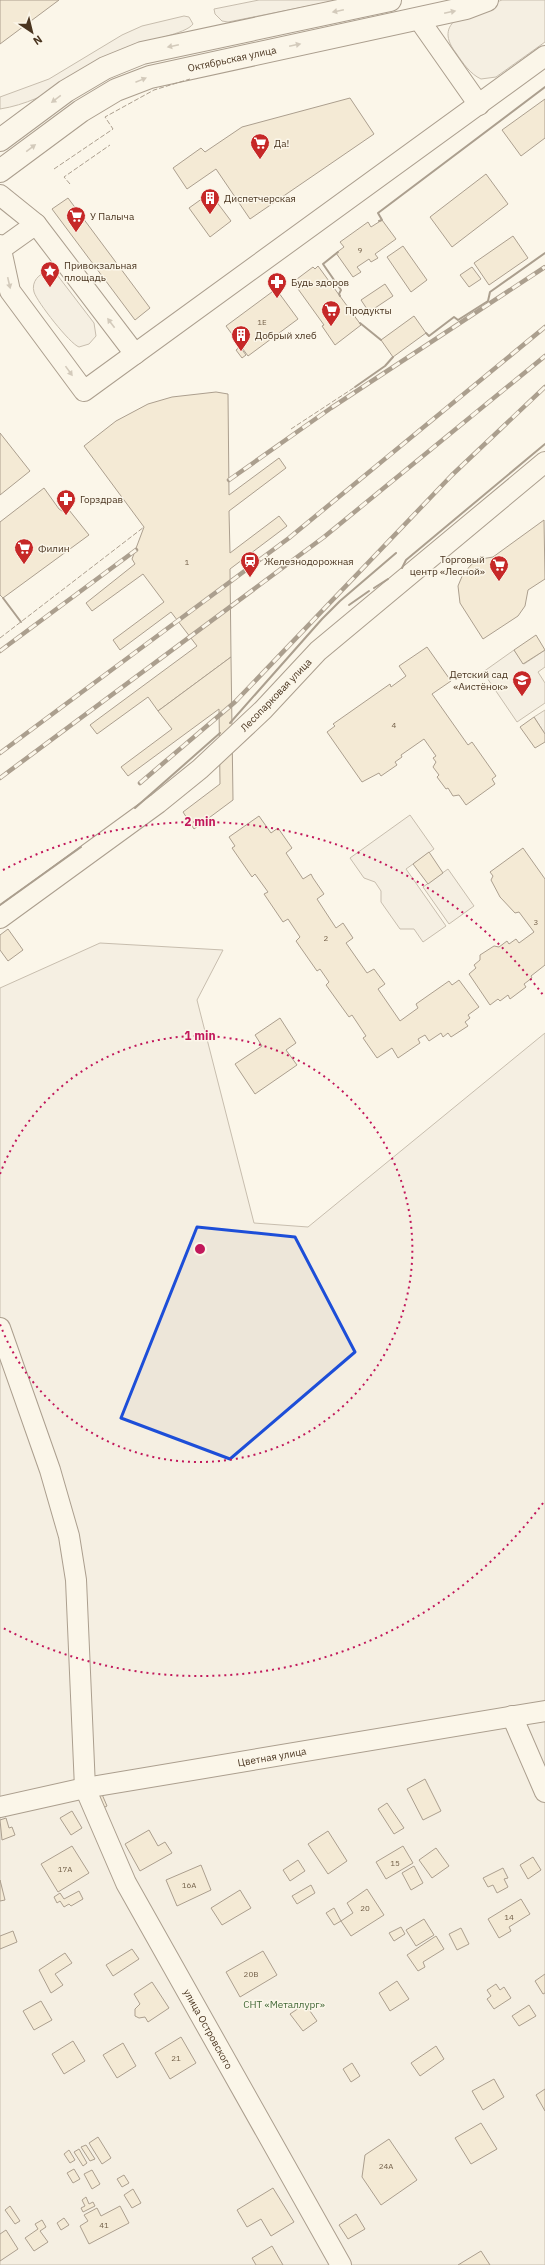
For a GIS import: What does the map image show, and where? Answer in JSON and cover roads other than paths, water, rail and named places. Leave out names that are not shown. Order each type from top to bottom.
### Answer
[{"type":"main road","points":[[0,140],[66,91],[105,68],[142,53],[390,0]]},
{"type":"main road","name":"Октябрьская улица","points":[[0,172],[81,111],[116,90],[150,77],[466,8],[487,0]]},
{"type":"street","points":[[418,18],[479,105]]},
{"type":"street","points":[[36,224],[0,247],[10,291],[84,391],[545,56]]},
{"type":"street","points":[[0,195],[36,224],[135,354]]},
{"type":"street","name":"Лесопарковая улица","points":[[0,918],[158,803],[200,769],[258,715],[318,651],[545,462]]},
{"type":"street","points":[[0,1328],[50,1470],[69,1536],[76,1580],[85,1788]]},
{"type":"street","name":"Цветная улица","points":[[0,1807],[85,1788],[545,1711]]},
{"type":"street","points":[[512,1716],[545,1792]]},
{"type":"street","name":"улица Островского","points":[[85,1788],[126,1883],[341,2265]]},
{"type":"railway","points":[[229,480],[331,408],[545,267]]},
{"type":"railway","points":[[0,753],[289,538],[545,327]]},
{"type":"railway","points":[[0,778],[324,537],[545,356]]},
{"type":"railway","points":[[140,783],[235,702],[452,475],[545,387]]},
{"type":"railway","points":[[0,651],[136,550]]},
{"type":"place","name":"Да!","points":[[260,160]]},
{"type":"place","name":"Диспетчерская","points":[[210,215]]},
{"type":"place","name":"У Палыча","points":[[76,233]]},
{"type":"place","name":"Привокзальная площадь","points":[[50,288]]},
{"type":"place","name":"Будь здоров","points":[[277,299]]},
{"type":"place","name":"Продукты","points":[[331,327]]},
{"type":"place","name":"Добрый хлеб","points":[[241,352]]},
{"type":"place","name":"Горздрав","points":[[66,516]]},
{"type":"place","name":"Филин","points":[[24,565]]},
{"type":"place","name":"Железнодорожная","points":[[250,578]]},
{"type":"place","name":"Торговый центр «Лесной»","points":[[499,582]]},
{"type":"place","name":"Детский сад «Аистёнок»","points":[[522,697]]},
{"type":"park label","name":"СНТ «Металлург»","points":[[284,2004]]}]
